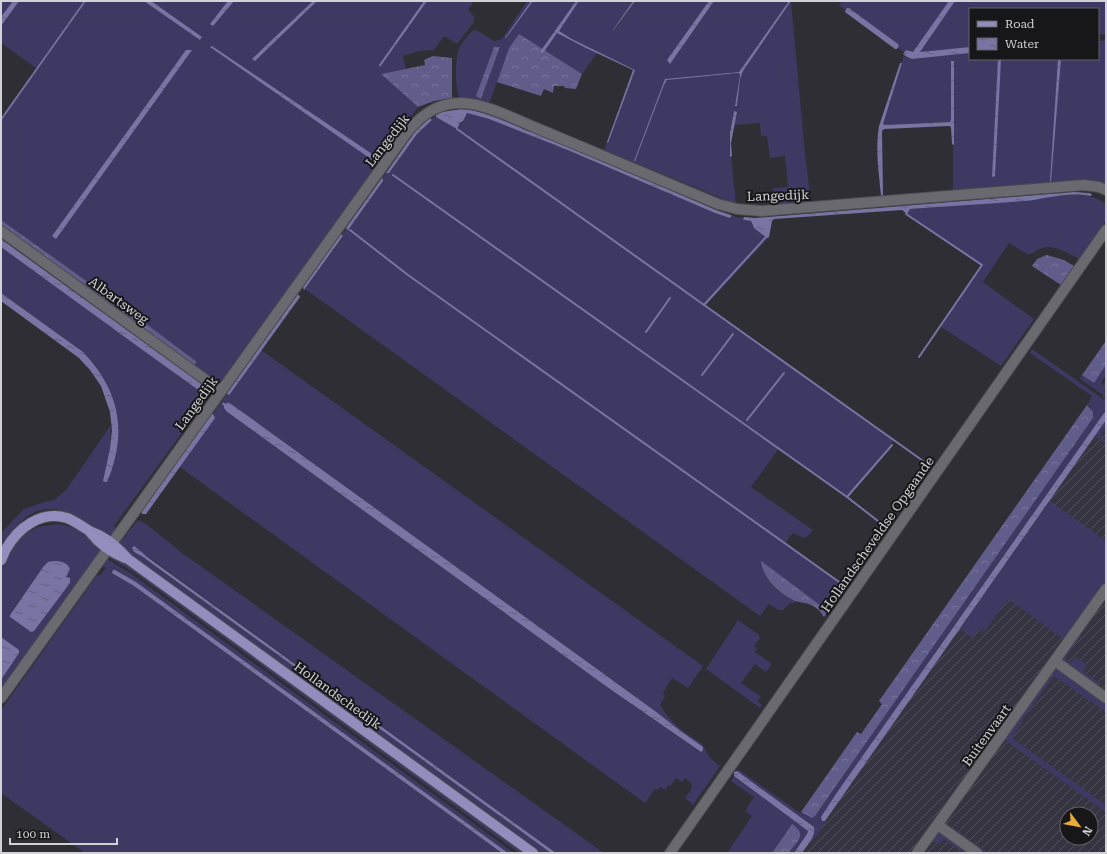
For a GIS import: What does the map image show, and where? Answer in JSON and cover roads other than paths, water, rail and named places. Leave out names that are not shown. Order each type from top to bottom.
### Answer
[{"type":"main road","name":"Hollandschedijk","points":[[1,560],[3,551],[20,531],[36,520],[44,517],[58,516],[80,525],[89,531],[98,542],[109,546],[113,553],[128,559],[533,853]]},
{"type":"street","name":"Langedijk","points":[[1,698],[408,132],[426,113],[438,107],[460,103],[492,110],[718,204],[737,209],[762,211],[1084,185],[1106,190]]},
{"type":"street","name":"Hollandscheveldse Opgaande","points":[[670,853],[1106,230]]},
{"type":"street","name":"Albartsweg","points":[[1,231],[221,391]]},
{"type":"street","name":"Buitenvaart","points":[[917,853],[1106,589]]},
{"type":"street","points":[[1055,661],[1106,698]]},
{"type":"street","points":[[938,825],[977,853]]},
{"type":"water","points":[[13,1],[19,1],[1,26],[1,17]]},
{"type":"water","points":[[84,1],[86,1],[1,121],[1,118]]},
{"type":"water","points":[[144,1],[151,1],[202,37],[200,40]]},
{"type":"water","points":[[228,1],[234,1],[213,26],[210,24]]},
{"type":"water","points":[[313,1],[317,1],[255,61],[252,59]]},
{"type":"water","points":[[424,1],[427,1],[380,67],[379,65]]},
{"type":"water","points":[[531,1],[533,1],[505,38]]},
{"type":"water","points":[[576,1],[579,1],[559,31],[635,70],[608,143],[607,142],[633,70],[557,33],[543,53],[540,52]]},
{"type":"water","points":[[633,1],[635,1],[613,31],[613,30]]},
{"type":"water","points":[[709,1],[714,1],[670,64],[667,60]]},
{"type":"water","points":[[789,1],[791,1],[743,71],[740,79],[737,106],[735,106],[740,75],[739,73],[667,80],[634,161],[665,79],[739,72]]},
{"type":"water","points":[[949,1],[955,1],[920,52],[969,47],[969,53],[912,59],[903,54],[906,50],[913,52]]},
{"type":"water","points":[[847,8],[898,44],[899,46],[897,49],[845,12]]},
{"type":"water","points":[[212,46],[381,160],[378,164],[210,47]]},
{"type":"water","points":[[186,50],[192,50],[56,239],[52,236]]},
{"type":"water","points":[[998,60],[1001,60],[995,176],[992,177]]},
{"type":"water","points":[[1058,60],[1061,60],[1051,181]]},
{"type":"water","points":[[951,61],[954,61],[954,144],[952,144],[951,127],[949,126],[884,129],[882,131],[883,196],[881,196],[877,152],[879,126],[900,63],[902,63],[883,124],[885,125],[950,122]]},
{"type":"water","points":[[461,109],[480,112],[499,119],[732,216],[730,218],[715,213],[570,151],[489,119],[467,113],[457,129],[436,117],[436,115],[442,112]]},
{"type":"water","points":[[734,111],[737,112],[731,143],[732,156],[730,157],[730,133]]},
{"type":"water","points":[[430,118],[432,120],[417,134],[389,173],[386,173],[416,130]]},
{"type":"water","points":[[382,178],[383,181],[347,230],[346,228]]},
{"type":"water","points":[[1074,192],[1090,193],[1092,195],[1074,194],[1024,201],[910,209],[907,214],[902,210],[774,219],[772,221],[769,237],[767,238],[754,228],[751,221],[743,219],[744,217],[755,218]]},
{"type":"water","points":[[341,234],[343,236],[304,290],[303,287]]},
{"type":"water","points":[[1,239],[210,390],[211,392],[208,397],[1,247]]},
{"type":"water","points":[[1,293],[83,352],[102,376],[114,403],[118,431],[114,462],[107,482],[103,481],[112,430],[110,412],[101,386],[90,370],[79,358],[1,301]]},
{"type":"water","points":[[297,295],[300,297],[228,395],[227,393]]},
{"type":"water","points":[[223,402],[226,404],[228,402],[241,411],[655,711],[703,747],[703,750],[701,752],[610,689],[226,411],[222,404]]},
{"type":"water","points":[[1106,412],[1106,420],[825,821],[822,821],[821,817],[838,791]]},
{"type":"water","points":[[209,414],[213,414],[215,418],[146,514],[142,514],[141,510]]},
{"type":"water","points":[[134,546],[556,853],[551,853],[135,552],[132,548]]},
{"type":"water","points":[[48,562],[64,562],[69,567],[70,569],[66,577],[70,578],[70,583],[34,631],[31,632],[10,617],[10,615],[43,567]]},
{"type":"water","points":[[113,570],[136,582],[508,853],[502,853],[134,586],[112,573]]},
{"type":"water","points":[[1,637],[19,650],[19,653],[1,680]]},
{"type":"water","points":[[737,771],[814,827],[814,834],[802,853],[794,853],[808,831],[734,776],[734,772]]},
{"type":"waterway","points":[[457,129],[926,463]]},
{"type":"waterway","points":[[393,175],[847,497],[892,445]]},
{"type":"waterway","points":[[906,214],[982,265],[919,357]]},
{"type":"waterway","points":[[350,230],[408,275],[842,584]]},
{"type":"waterway","points":[[704,305],[766,237]]},
{"type":"waterway","points":[[646,332],[670,298]]},
{"type":"waterway","points":[[702,375],[733,334]]},
{"type":"waterway","points":[[747,420],[784,373]]},
{"type":"waterway","points":[[847,497],[887,528],[882,536]]},
{"type":"waterway","points":[[858,570],[877,542]]}]
